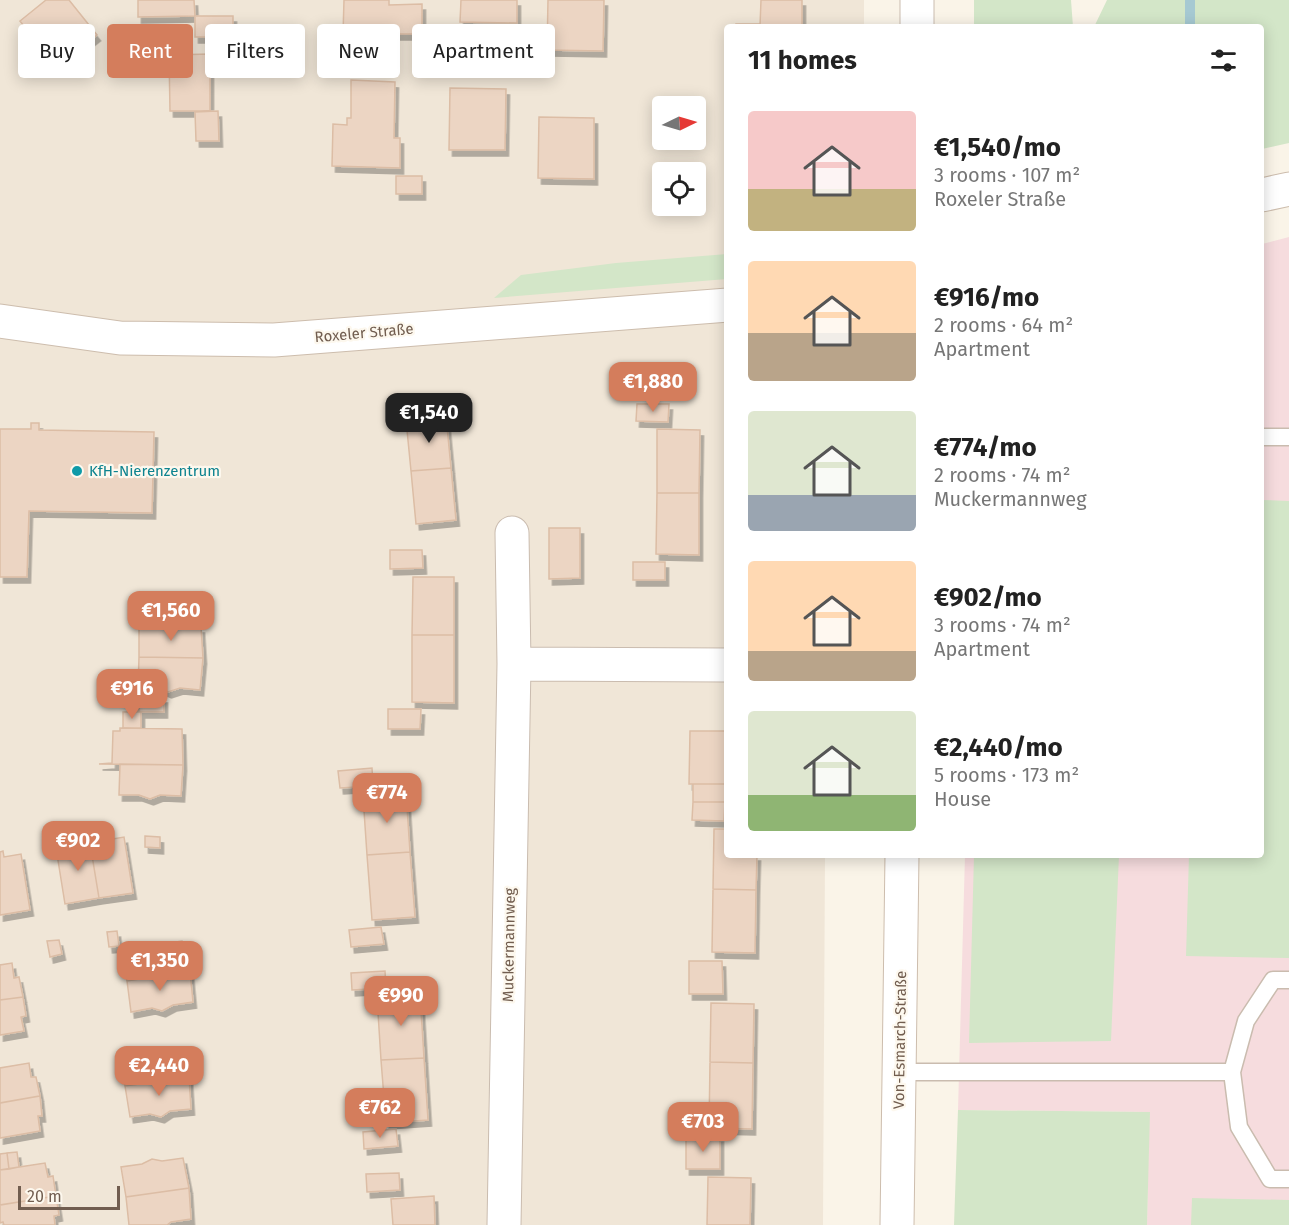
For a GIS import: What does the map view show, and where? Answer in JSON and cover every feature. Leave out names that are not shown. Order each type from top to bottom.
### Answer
[{"type":"main road","points":[[917,0],[917,24]]},
{"type":"main road","points":[[1264,195],[1289,189]]},
{"type":"main road","name":"Roxeler Straße","points":[[0,321],[120,338],[274,340],[724,305]]},
{"type":"main road","name":"Muckermannweg","points":[[504,1225],[514,664],[512,533]]},
{"type":"main road","points":[[514,664],[724,665]]},
{"type":"main road","name":"Von-Esmarch-Straße","points":[[897,1225],[902,858]]},
{"type":"lane","points":[[1264,436],[1289,437]]},
{"type":"lane","points":[[1289,980],[1273,980],[1246,1021],[1232,1072],[1239,1127],[1270,1179],[1289,1179]]},
{"type":"lane","points":[[900,1072],[1232,1072]]},
{"type":"shaded area","points":[[0,0],[864,0],[864,24],[724,24],[724,858],[825,858],[823,1225],[0,1225]]},
{"type":"shaded area","points":[[1289,237],[1289,1225],[1147,1225],[1149,1112],[958,1110],[965,858],[1264,858],[1264,243]]},
{"type":"green space","points":[[974,0],[1071,0],[1073,24],[974,24]]},
{"type":"green space","points":[[1107,0],[1289,0],[1289,143],[1264,149],[1264,24],[1095,24]]},
{"type":"green space","points":[[724,254],[724,279],[494,298],[521,275],[616,263]]},
{"type":"green space","points":[[1264,500],[1289,501],[1289,958],[1186,956],[1189,858],[1264,858]]},
{"type":"green space","points":[[974,858],[1119,858],[1111,1041],[969,1043]]},
{"type":"green space","points":[[958,1110],[1150,1112],[1147,1225],[954,1225]]},
{"type":"green space","points":[[1192,1198],[1289,1200],[1289,1225],[1191,1225]]},
{"type":"building","points":[[46,0],[69,0],[88,24],[22,24],[20,21]]},
{"type":"building","points":[[138,0],[194,0],[195,16],[138,17]]},
{"type":"building","points":[[344,0],[389,0],[389,5],[422,4],[422,24],[412,24],[412,34],[400,34],[400,24],[343,24]]},
{"type":"building","points":[[461,0],[517,0],[517,23],[460,22]]},
{"type":"building","points":[[548,0],[604,0],[603,51],[555,50],[555,24],[548,24]]},
{"type":"building","points":[[761,0],[802,0],[802,24],[760,24]]},
{"type":"building","points":[[195,16],[233,16],[233,24],[205,24],[205,37],[195,37]]},
{"type":"building","points":[[193,54],[205,54],[205,78],[210,78],[210,111],[170,111],[169,78],[193,78]]},
{"type":"building","points":[[351,80],[395,82],[394,138],[400,138],[400,168],[332,166],[333,124],[347,125],[347,118],[351,118]]},
{"type":"building","points":[[450,88],[506,89],[505,150],[449,150]]},
{"type":"building","points":[[218,111],[219,141],[196,141],[195,112]]},
{"type":"building","points":[[539,117],[594,118],[594,179],[538,178]]},
{"type":"building","points":[[396,176],[422,176],[422,194],[396,194]]},
{"type":"building","points":[[637,404],[669,404],[668,422],[636,421]]},
{"type":"building","points":[[446,416],[451,468],[411,471],[406,420]]},
{"type":"building","name":"KfH-Nierenzentrum","points":[[31,423],[39,423],[39,430],[154,432],[152,513],[29,511],[27,577],[0,577],[0,429],[31,429]]},
{"type":"building","points":[[657,429],[700,430],[699,493],[657,493]]},
{"type":"building","points":[[451,468],[456,520],[416,524],[411,471]]},
{"type":"building","points":[[657,493],[699,493],[699,555],[656,554]]},
{"type":"building","points":[[549,528],[580,528],[580,578],[549,579]]},
{"type":"building","points":[[390,550],[422,550],[423,568],[390,569]]},
{"type":"building","points":[[633,562],[665,562],[665,580],[633,580]]},
{"type":"building","points":[[413,577],[454,577],[454,635],[412,635]]},
{"type":"building","points":[[169,623],[181,627],[201,627],[203,658],[139,657],[139,626],[159,627]]},
{"type":"building","points":[[412,635],[454,635],[454,703],[412,702]]},
{"type":"building","points":[[139,657],[203,658],[200,690],[180,688],[168,692],[159,688],[138,688]]},
{"type":"building","points":[[129,696],[139,696],[138,712],[128,712]]},
{"type":"building","points":[[139,697],[164,697],[164,712],[139,712]]},
{"type":"building","points":[[388,709],[421,709],[420,729],[388,729]]},
{"type":"building","points":[[123,712],[141,712],[141,728],[123,728]]},
{"type":"building","points":[[120,728],[182,729],[183,765],[99,764],[112,763],[113,731],[120,731]]},
{"type":"building","points":[[690,731],[724,731],[724,784],[689,784]]},
{"type":"building","points":[[120,764],[183,765],[181,796],[160,795],[150,799],[139,795],[119,795]]},
{"type":"building","points":[[372,768],[373,786],[340,788],[338,771]]},
{"type":"building","points":[[693,784],[724,784],[724,802],[693,802]]},
{"type":"building","points":[[406,792],[410,852],[367,855],[363,796]]},
{"type":"building","points":[[693,802],[724,802],[724,821],[692,820]]},
{"type":"building","points":[[714,829],[724,829],[724,858],[757,858],[756,890],[713,889]]},
{"type":"building","points":[[106,834],[107,840],[124,837],[133,893],[99,898],[89,837]]},
{"type":"building","points":[[145,836],[160,837],[160,848],[145,847]]},
{"type":"building","points":[[89,837],[99,898],[65,904],[56,848],[73,846],[72,840]]},
{"type":"building","points":[[3,851],[4,857],[21,854],[30,910],[0,915],[0,852]]},
{"type":"building","points":[[410,852],[415,917],[372,920],[367,855]]},
{"type":"building","points":[[713,889],[756,890],[755,953],[712,952]]},
{"type":"building","points":[[381,927],[384,944],[351,947],[349,930]]},
{"type":"building","points":[[117,931],[119,946],[109,947],[107,932]]},
{"type":"building","points":[[59,940],[62,954],[50,957],[47,941]]},
{"type":"building","points":[[182,941],[190,971],[127,981],[122,951],[142,948],[152,942],[162,944]]},
{"type":"building","points":[[689,961],[722,961],[723,994],[689,994]]},
{"type":"building","points":[[12,963],[14,978],[19,977],[23,997],[0,1000],[0,965]]},
{"type":"building","points":[[190,971],[193,1002],[173,1005],[162,1011],[152,1008],[131,1012],[127,981]]},
{"type":"building","points":[[385,971],[386,988],[352,990],[351,973]]},
{"type":"building","points":[[420,994],[424,1058],[381,1060],[377,997]]},
{"type":"building","points":[[23,997],[26,1016],[21,1017],[24,1031],[0,1035],[0,1000]]},
{"type":"building","points":[[711,1003],[754,1004],[753,1063],[710,1062]]},
{"type":"building","points":[[182,1047],[189,1077],[125,1086],[121,1056],[141,1053],[151,1048],[162,1050]]},
{"type":"building","points":[[424,1058],[428,1120],[386,1123],[381,1060]]},
{"type":"building","points":[[710,1062],[753,1063],[752,1129],[709,1128]]},
{"type":"building","points":[[29,1063],[31,1077],[36,1077],[40,1096],[0,1103],[0,1068]]},
{"type":"building","points":[[189,1077],[191,1109],[170,1111],[161,1117],[150,1114],[130,1117],[125,1086]]},
{"type":"building","points":[[40,1096],[42,1116],[38,1116],[40,1131],[0,1138],[0,1103]]},
{"type":"building","points":[[396,1129],[398,1146],[364,1149],[363,1132]]},
{"type":"building","points":[[720,1136],[720,1169],[686,1169],[686,1137]]},
{"type":"building","points":[[17,1152],[19,1167],[9,1169],[7,1153]]},
{"type":"building","points":[[7,1153],[9,1169],[0,1170],[0,1154]]},
{"type":"building","points":[[183,1158],[189,1188],[126,1197],[121,1167],[142,1164],[152,1159],[162,1161]]},
{"type":"building","points":[[45,1163],[48,1177],[53,1176],[56,1196],[0,1205],[0,1170]]},
{"type":"building","points":[[399,1173],[400,1190],[367,1192],[366,1174]]},
{"type":"building","points":[[708,1177],[751,1178],[750,1225],[707,1225]]},
{"type":"building","points":[[189,1188],[191,1219],[171,1222],[167,1225],[129,1225],[126,1197]]},
{"type":"building","points":[[56,1196],[59,1215],[54,1216],[55,1225],[4,1225],[3,1222],[0,1223],[0,1205]]},
{"type":"building","points":[[434,1196],[435,1225],[393,1225],[391,1199]]},
{"type":"waterway","points":[[1190,0],[1190,24]]},
{"type":"place","name":"KfH-Nierenzentrum","points":[[77,471]]}]
